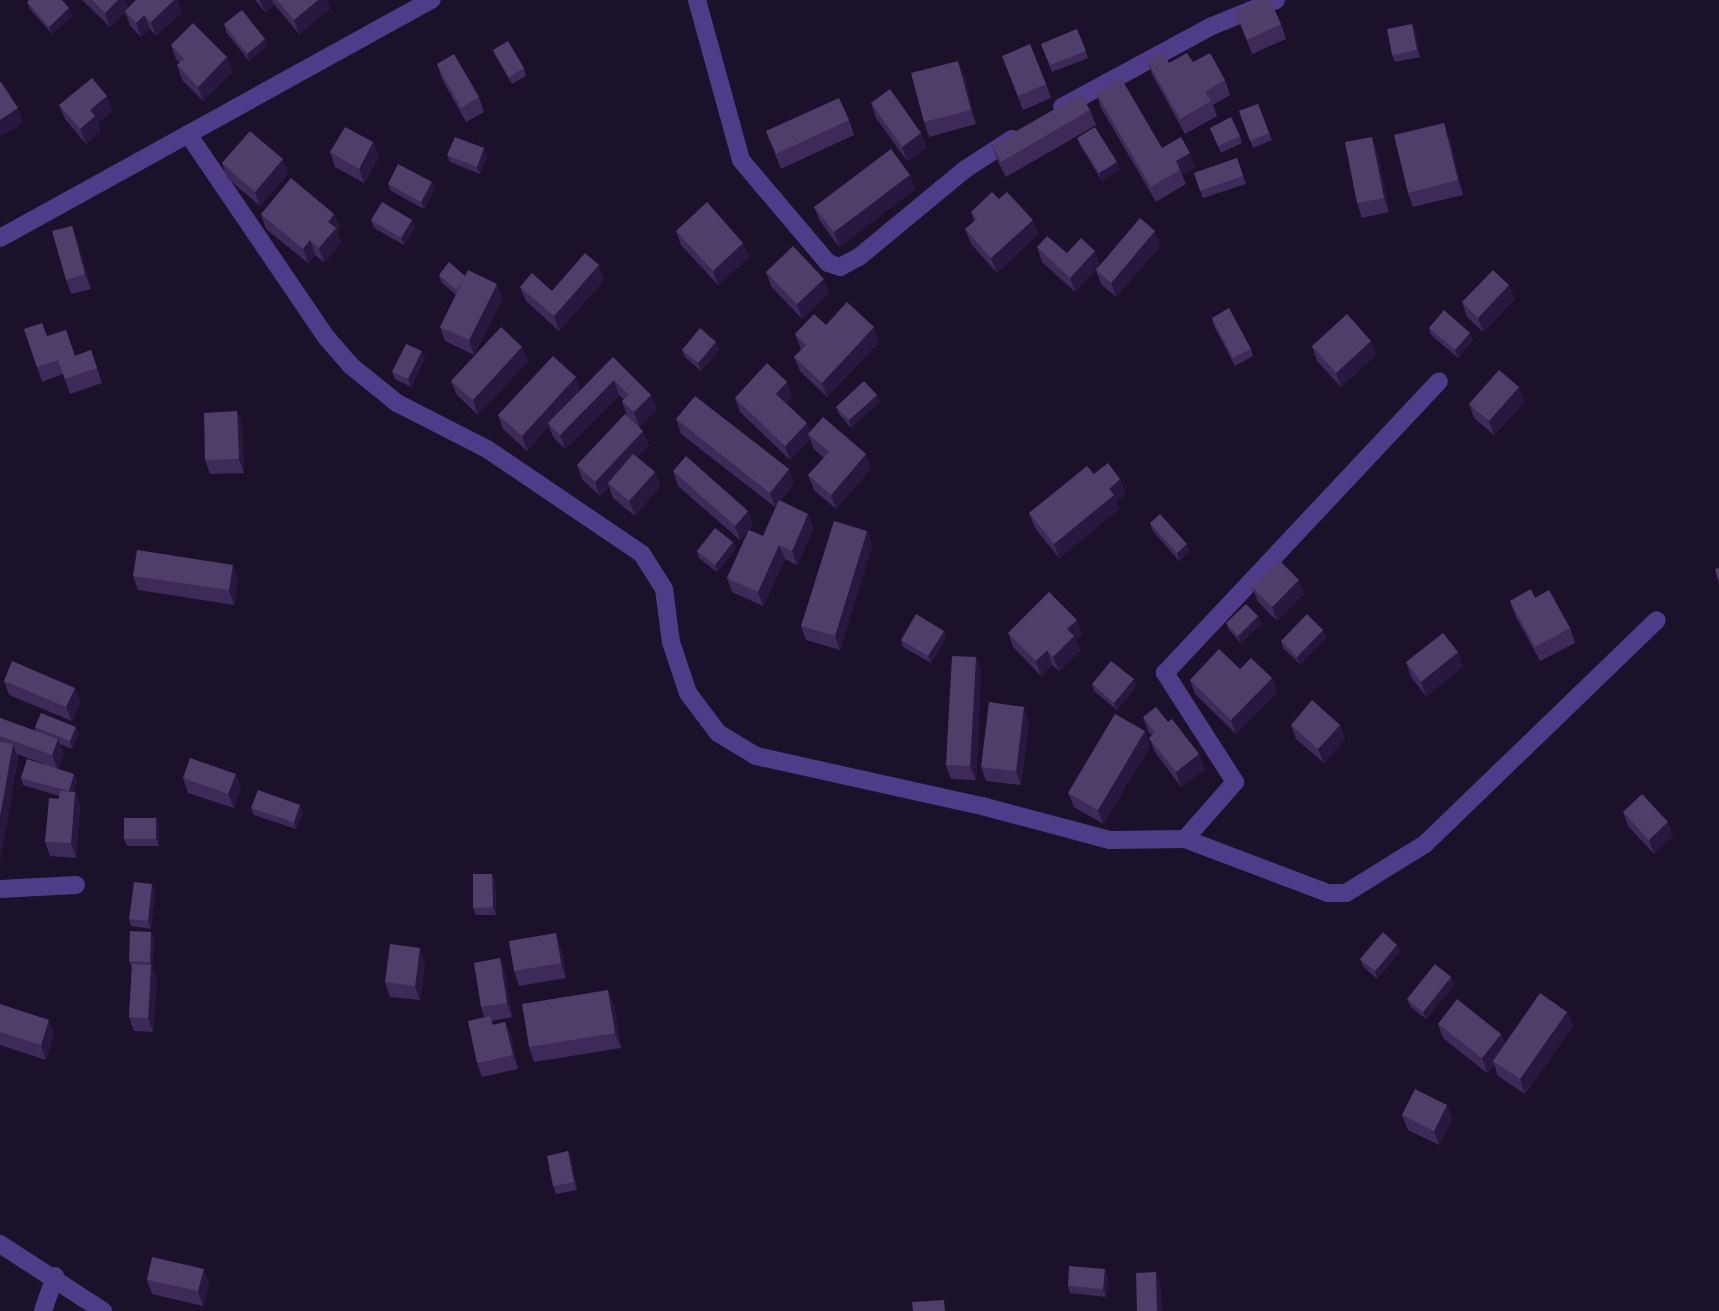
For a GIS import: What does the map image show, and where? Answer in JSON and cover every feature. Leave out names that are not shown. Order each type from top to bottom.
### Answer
[{"type":"street","points":[[0,238],[432,0]]},
{"type":"street","points":[[697,0],[741,160],[828,263],[840,267],[859,257],[964,170],[1037,123],[1212,26],[1276,0]]},
{"type":"street","points":[[188,134],[326,337],[350,365],[397,403],[487,449],[642,554],[664,589],[671,642],[688,693],[718,733],[756,756],[982,806],[1110,840],[1185,839],[1328,893],[1346,893],[1425,844],[1657,620]]},
{"type":"street","points":[[1185,839],[1235,782],[1165,673],[1439,381]]},
{"type":"street","points":[[0,889],[76,886]]},
{"type":"street","points":[[0,1244],[55,1276],[103,1311]]},
{"type":"street","points":[[43,1311],[55,1276]]},
{"type":"building","points":[[62,0],[69,8],[49,27],[27,2]]},
{"type":"building","points":[[92,0],[118,0],[105,13]]},
{"type":"building","points":[[136,0],[174,0],[151,22],[144,15],[136,23],[125,11]]},
{"type":"building","points":[[277,0],[318,0],[294,20]]},
{"type":"building","points":[[1260,0],[1270,0],[1281,24],[1247,40],[1235,11]]},
{"type":"building","points":[[242,10],[265,39],[247,54],[224,24]]},
{"type":"building","points":[[193,23],[227,57],[198,87],[177,65],[184,59],[171,45]]},
{"type":"building","points":[[1412,24],[1417,50],[1392,55],[1387,29]]},
{"type":"building","points":[[1077,29],[1086,51],[1050,65],[1041,44]]},
{"type":"building","points":[[508,41],[524,68],[509,77],[493,50]]},
{"type":"building","points":[[1030,44],[1046,84],[1018,96],[1002,56]]},
{"type":"building","points":[[1163,53],[1169,63],[1187,53],[1193,62],[1210,53],[1225,80],[1205,92],[1211,101],[1180,119],[1147,61]]},
{"type":"building","points":[[454,54],[479,97],[461,108],[437,64]]},
{"type":"building","points":[[958,61],[971,110],[924,122],[911,73]]},
{"type":"building","points":[[92,78],[107,96],[90,110],[95,116],[80,129],[59,105]]},
{"type":"building","points":[[1121,78],[1162,148],[1181,137],[1190,153],[1176,161],[1180,170],[1151,187],[1096,93]]},
{"type":"building","points":[[0,83],[18,108],[0,120]]},
{"type":"building","points":[[890,89],[921,133],[902,147],[871,103]]},
{"type":"building","points":[[1081,94],[1090,110],[1001,162],[992,145]]},
{"type":"building","points":[[839,98],[849,120],[776,154],[766,131]]},
{"type":"building","points":[[1258,104],[1269,133],[1250,141],[1239,111]]},
{"type":"building","points":[[1231,117],[1240,136],[1218,146],[1210,128]]},
{"type":"building","points":[[1444,123],[1458,180],[1408,193],[1394,135]]},
{"type":"building","points":[[345,127],[373,142],[359,169],[330,152]]},
{"type":"building","points":[[1095,127],[1117,162],[1099,173],[1077,138]]},
{"type":"building","points":[[250,131],[283,159],[255,192],[222,163]]},
{"type":"building","points":[[455,137],[484,148],[477,167],[447,155]]},
{"type":"building","points":[[1372,137],[1384,198],[1357,203],[1345,142]]},
{"type":"building","points":[[891,149],[910,175],[834,232],[814,207]]},
{"type":"building","points":[[1237,158],[1243,176],[1200,191],[1194,173]]},
{"type":"building","points":[[398,164],[432,182],[421,202],[388,184]]},
{"type":"building","points":[[291,178],[334,214],[328,222],[336,228],[319,248],[310,240],[303,249],[261,214]]},
{"type":"building","points":[[992,192],[999,199],[1007,192],[1033,220],[991,258],[965,229],[977,219],[971,212]]},
{"type":"building","points":[[382,202],[412,220],[401,238],[371,220]]},
{"type":"building","points":[[707,202],[743,243],[713,271],[676,231]]},
{"type":"building","points":[[1140,218],[1155,231],[1111,283],[1096,270]]},
{"type":"building","points":[[72,226],[85,274],[66,280],[52,231]]},
{"type":"building","points":[[1047,236],[1067,253],[1081,238],[1095,251],[1070,278],[1037,247]]},
{"type":"building","points":[[793,246],[824,279],[797,304],[766,272]]},
{"type":"building","points":[[585,253],[599,265],[554,316],[520,287],[532,273],[552,291]]},
{"type":"building","points":[[449,262],[465,276],[456,290],[439,275]]},
{"type":"building","points":[[468,270],[497,284],[469,340],[440,327]]},
{"type":"building","points":[[1493,270],[1509,285],[1478,318],[1462,302]]},
{"type":"building","points":[[847,302],[874,327],[822,383],[794,357],[806,345],[795,334],[814,314],[826,325]]},
{"type":"building","points":[[1229,308],[1251,349],[1233,358],[1212,318]]},
{"type":"building","points":[[1444,310],[1470,333],[1455,350],[1429,328]]},
{"type":"building","points":[[1347,314],[1371,341],[1336,373],[1312,346]]},
{"type":"building","points":[[42,323],[47,336],[66,330],[75,356],[91,350],[97,368],[65,379],[58,360],[37,367],[24,329]]},
{"type":"building","points":[[501,327],[522,347],[473,400],[451,381]]},
{"type":"building","points":[[700,328],[716,342],[698,363],[682,350]]},
{"type":"building","points":[[406,344],[422,351],[408,379],[392,372]]},
{"type":"building","points":[[553,356],[576,377],[522,436],[498,415]]},
{"type":"building","points":[[613,357],[651,395],[634,412],[622,401],[629,395],[614,380],[560,435],[548,423]]},
{"type":"building","points":[[767,363],[787,382],[776,394],[807,423],[785,446],[735,398]]},
{"type":"building","points":[[1499,370],[1519,387],[1489,421],[1469,404]]},
{"type":"building","points":[[864,381],[877,395],[849,420],[836,407]]},
{"type":"building","points":[[695,396],[789,469],[770,493],[676,419]]},
{"type":"building","points":[[237,411],[239,459],[205,460],[204,413]]},
{"type":"building","points":[[625,414],[643,431],[595,482],[577,465]]},
{"type":"building","points":[[823,417],[866,454],[831,495],[808,475],[829,452],[808,434]]},
{"type":"building","points":[[633,454],[655,472],[629,501],[608,483]]},
{"type":"building","points":[[686,456],[748,511],[735,526],[673,471]]},
{"type":"building","points":[[1108,463],[1120,479],[1109,489],[1114,495],[1054,544],[1029,513],[1087,466],[1094,474]]},
{"type":"building","points":[[779,500],[808,514],[792,551],[779,545],[758,592],[727,578],[749,530],[763,536]]},
{"type":"building","points":[[1160,514],[1187,544],[1177,553],[1150,523]]},
{"type":"building","points":[[834,521],[867,531],[835,636],[801,626]]},
{"type":"building","points":[[715,528],[733,542],[715,565],[697,551]]},
{"type":"building","points":[[137,550],[233,565],[229,590],[133,576]]},
{"type":"building","points":[[1280,561],[1299,580],[1272,607],[1252,587]]},
{"type":"building","points":[[1531,589],[1535,598],[1549,590],[1570,628],[1535,647],[1510,601]]},
{"type":"building","points":[[1049,592],[1077,620],[1067,629],[1074,636],[1053,657],[1047,650],[1036,661],[1008,633]]},
{"type":"building","points":[[1246,604],[1258,616],[1238,636],[1226,623]]},
{"type":"building","points":[[916,614],[944,631],[928,656],[901,640]]},
{"type":"building","points":[[1307,614],[1323,630],[1297,657],[1281,641]]},
{"type":"building","points":[[1443,633],[1458,652],[1421,682],[1406,662]]},
{"type":"building","points":[[1219,649],[1240,669],[1251,658],[1272,678],[1231,720],[1190,680]]},
{"type":"building","points":[[952,656],[976,657],[970,766],[946,765]]},
{"type":"building","points":[[12,661],[75,688],[66,707],[4,681]]},
{"type":"building","points":[[1111,661],[1134,679],[1114,703],[1092,684]]},
{"type":"building","points":[[1312,700],[1340,725],[1318,749],[1291,725]]},
{"type":"building","points":[[989,702],[1024,707],[1016,771],[981,767]]},
{"type":"building","points":[[1156,707],[1168,722],[1172,719],[1199,754],[1176,772],[1149,738],[1155,733],[1143,717]]},
{"type":"building","points":[[41,713],[76,727],[70,741],[35,727]]},
{"type":"building","points":[[1115,714],[1145,731],[1098,810],[1068,793]]},
{"type":"building","points":[[0,718],[58,739],[52,755],[0,736]]},
{"type":"building","points":[[0,742],[13,744],[0,816]]},
{"type":"building","points":[[190,758],[236,774],[228,794],[183,778]]},
{"type":"building","points":[[27,759],[74,774],[69,791],[21,778]]},
{"type":"building","points":[[258,790],[300,805],[294,822],[251,808]]},
{"type":"building","points":[[60,791],[75,792],[71,843],[45,842],[49,798],[59,799]]},
{"type":"building","points":[[1642,794],[1668,822],[1649,840],[1623,812]]},
{"type":"building","points":[[124,818],[156,818],[156,839],[124,839]]},
{"type":"building","points":[[473,874],[492,874],[493,907],[473,908]]},
{"type":"building","points":[[134,882],[152,884],[148,921],[129,919]]},
{"type":"building","points":[[130,931],[151,932],[150,962],[129,961]]},
{"type":"building","points":[[1383,932],[1397,945],[1375,971],[1360,959]]},
{"type":"building","points":[[556,933],[561,963],[514,971],[509,941]]},
{"type":"building","points":[[390,944],[420,948],[415,986],[385,982]]},
{"type":"building","points":[[500,958],[507,1003],[481,1007],[474,963]]},
{"type":"building","points":[[132,964],[151,965],[148,1018],[129,1017]]},
{"type":"building","points":[[1435,964],[1451,977],[1423,1012],[1407,999]]},
{"type":"building","points":[[608,990],[615,1033],[529,1047],[522,1004]]},
{"type":"building","points":[[1540,993],[1567,1012],[1520,1079],[1493,1061]]},
{"type":"building","points":[[1457,999],[1501,1034],[1482,1058],[1438,1024]]},
{"type":"building","points":[[0,1004],[49,1020],[41,1045],[0,1032]]},
{"type":"building","points":[[490,1016],[492,1025],[505,1022],[513,1055],[477,1063],[468,1021]]},
{"type":"building","points":[[1415,1089],[1447,1105],[1434,1131],[1402,1115]]},
{"type":"building","points":[[568,1151],[574,1182],[553,1186],[547,1156]]},
{"type":"building","points":[[152,1257],[204,1269],[198,1291],[147,1280]]},
{"type":"building","points":[[1069,1266],[1105,1269],[1103,1289],[1068,1286]]},
{"type":"building","points":[[1156,1272],[1157,1311],[1137,1311],[1136,1273]]},
{"type":"building","points":[[944,1300],[945,1311],[913,1311],[912,1302]]}]
